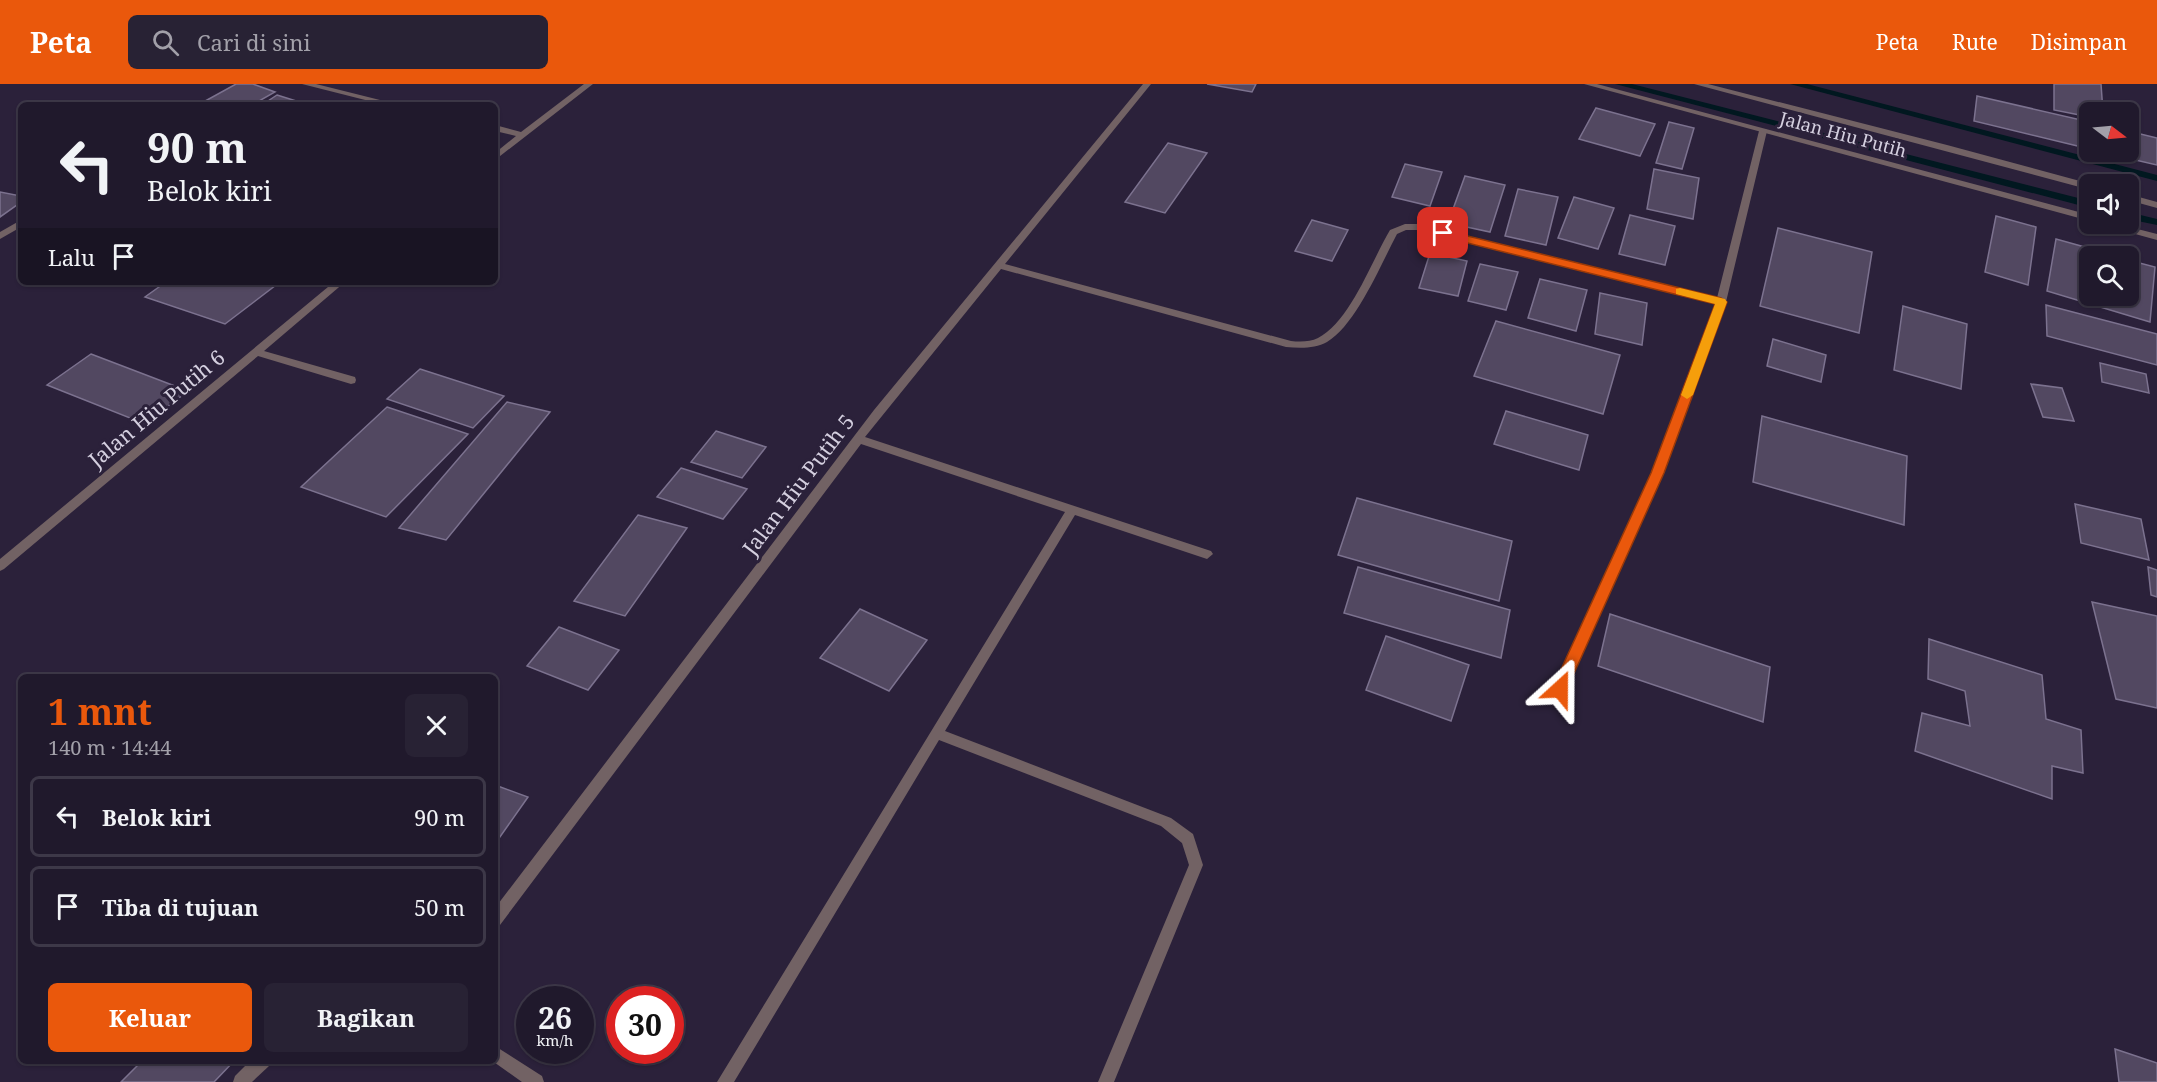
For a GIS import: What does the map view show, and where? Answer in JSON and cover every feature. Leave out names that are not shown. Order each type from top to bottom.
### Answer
[{"type":"street","points":[[306,84],[383,102]]},
{"type":"street","points":[[498,155],[589,84]]},
{"type":"street","name":"Jalan Hiu Putih 5","points":[[498,916],[858,439],[1147,84]]},
{"type":"street","name":"Jalan Hiu Putih","points":[[1588,84],[2079,215]]},
{"type":"street","name":"Jalan Hiu Putih","points":[[1698,84],[2079,184]]},
{"type":"street","points":[[498,129],[522,135]]},
{"type":"street","points":[[1560,689],[1657,473],[1721,302],[1763,131]]},
{"type":"street","points":[[2139,200],[2157,205]]},
{"type":"street","points":[[0,237],[18,225]]},
{"type":"street","points":[[999,265],[1286,344],[1308,345],[1324,340],[1344,323],[1393,232],[1405,227],[1418,227],[1721,302]]},
{"type":"street","points":[[2139,232],[2157,237]]},
{"type":"street","name":"Jalan Hiu Putih 6","points":[[0,566],[336,285]]},
{"type":"street","points":[[256,351],[351,381]]},
{"type":"street","points":[[858,439],[1207,554]]},
{"type":"street","points":[[725,1082],[1072,510]]},
{"type":"street","points":[[936,733],[1166,822],[1188,839],[1196,865],[1106,1082]]},
{"type":"street","points":[[498,1056],[536,1082]]},
{"type":"street","points":[[241,1082],[259,1064]]},
{"type":"building","points":[[236,84],[253,84],[275,92],[257,102],[203,102]]},
{"type":"building","points":[[1207,84],[1256,84],[1252,92]]},
{"type":"building","points":[[2054,84],[2101,84],[2102,102],[2079,102],[2079,115],[2054,110]]},
{"type":"building","points":[[277,95],[299,102],[266,102]]},
{"type":"building","points":[[1977,96],[2079,119],[2079,146],[1974,121]]},
{"type":"building","points":[[1596,108],[1655,124],[1640,156],[1579,139]]},
{"type":"building","points":[[1669,122],[1694,128],[1682,169],[1656,163]]},
{"type":"building","points":[[2139,134],[2157,138],[2157,165],[2139,161]]},
{"type":"building","points":[[1168,143],[1207,153],[1165,213],[1125,202]]},
{"type":"building","points":[[1405,164],[1442,172],[1430,206],[1392,197]]},
{"type":"building","points":[[1654,169],[1699,178],[1693,219],[1647,209]]},
{"type":"building","points":[[1465,176],[1505,185],[1490,232],[1448,223]]},
{"type":"building","points":[[1518,189],[1558,197],[1546,245],[1505,236]]},
{"type":"building","points":[[0,192],[18,195],[18,204],[0,217]]},
{"type":"building","points":[[1574,197],[1614,208],[1598,249],[1558,238]]},
{"type":"building","points":[[1630,215],[1675,226],[1665,265],[1619,254]]},
{"type":"building","points":[[1996,216],[2036,227],[2028,285],[1985,272]]},
{"type":"building","points":[[1312,220],[1348,230],[1332,261],[1295,251]]},
{"type":"building","points":[[1778,228],[1872,252],[1859,333],[1760,306]]},
{"type":"building","points":[[2056,239],[2081,246],[2079,246],[2079,301],[2047,291]]},
{"type":"building","points":[[1430,253],[1467,261],[1458,296],[1419,288]]},
{"type":"building","points":[[2139,263],[2155,267],[2150,322],[2097,306],[2139,306]]},
{"type":"building","points":[[1480,264],[1518,272],[1506,310],[1468,301]]},
{"type":"building","points":[[1540,279],[1587,290],[1576,331],[1528,318]]},
{"type":"building","points":[[162,285],[276,285],[225,324],[145,297]]},
{"type":"building","points":[[1600,293],[1647,303],[1642,345],[1595,334]]},
{"type":"building","points":[[2046,305],[2157,334],[2157,365],[2047,336]]},
{"type":"building","points":[[1903,306],[1967,324],[1961,389],[1894,370]]},
{"type":"building","points":[[1496,321],[1620,355],[1603,414],[1474,376]]},
{"type":"building","points":[[1773,339],[1826,355],[1821,382],[1767,366]]},
{"type":"building","points":[[91,354],[188,391],[145,424],[47,385]]},
{"type":"building","points":[[2100,363],[2146,374],[2149,393],[2102,382]]},
{"type":"building","points":[[420,369],[504,396],[473,428],[387,399]]},
{"type":"building","points":[[2031,384],[2062,388],[2074,421],[2043,417]]},
{"type":"building","points":[[507,402],[550,412],[446,540],[399,528]]},
{"type":"building","points":[[387,407],[468,434],[386,517],[301,487]]},
{"type":"building","points":[[1506,411],[1588,435],[1579,470],[1494,444]]},
{"type":"building","points":[[1762,416],[1907,456],[1904,525],[1753,482]]},
{"type":"building","points":[[716,431],[766,447],[742,478],[691,462]]},
{"type":"building","points":[[681,468],[747,489],[723,519],[657,497]]},
{"type":"building","points":[[1357,498],[1512,541],[1499,601],[1338,555]]},
{"type":"building","points":[[2075,504],[2141,519],[2149,560],[2081,543]]},
{"type":"building","points":[[638,515],[687,528],[625,616],[574,601]]},
{"type":"building","points":[[1358,567],[1510,610],[1501,658],[1344,613]]},
{"type":"building","points":[[2148,567],[2157,570],[2157,597],[2151,595]]},
{"type":"building","points":[[2092,602],[2157,616],[2157,708],[2116,699]]},
{"type":"building","points":[[860,609],[927,640],[889,691],[820,658]]},
{"type":"building","points":[[1610,614],[1770,667],[1763,722],[1598,666]]},
{"type":"building","points":[[559,627],[619,650],[588,690],[527,666]]},
{"type":"building","points":[[1386,636],[1469,665],[1451,721],[1366,690]]},
{"type":"building","points":[[1929,639],[2042,675],[2046,719],[2081,730],[2083,773],[2052,766],[2052,799],[1915,751],[1922,713],[1970,726],[1965,691],[1928,679]]},
{"type":"building","points":[[498,786],[528,797],[498,840]]},
{"type":"building","points":[[2115,1049],[2157,1063],[2157,1082],[2119,1082]]},
{"type":"building","points":[[139,1064],[231,1064],[214,1082],[121,1082]]},
{"type":"waterway","points":[[1620,84],[2079,202]]},
{"type":"waterway","points":[[1795,84],[2157,178]]},
{"type":"waterway","points":[[2139,218],[2157,222]]},
{"type":"slow traffic","points":[[1680,292],[1721,302],[1687,395]]},
{"type":"route","points":[[1443,233],[1721,302],[1657,473],[1560,689]]}]
